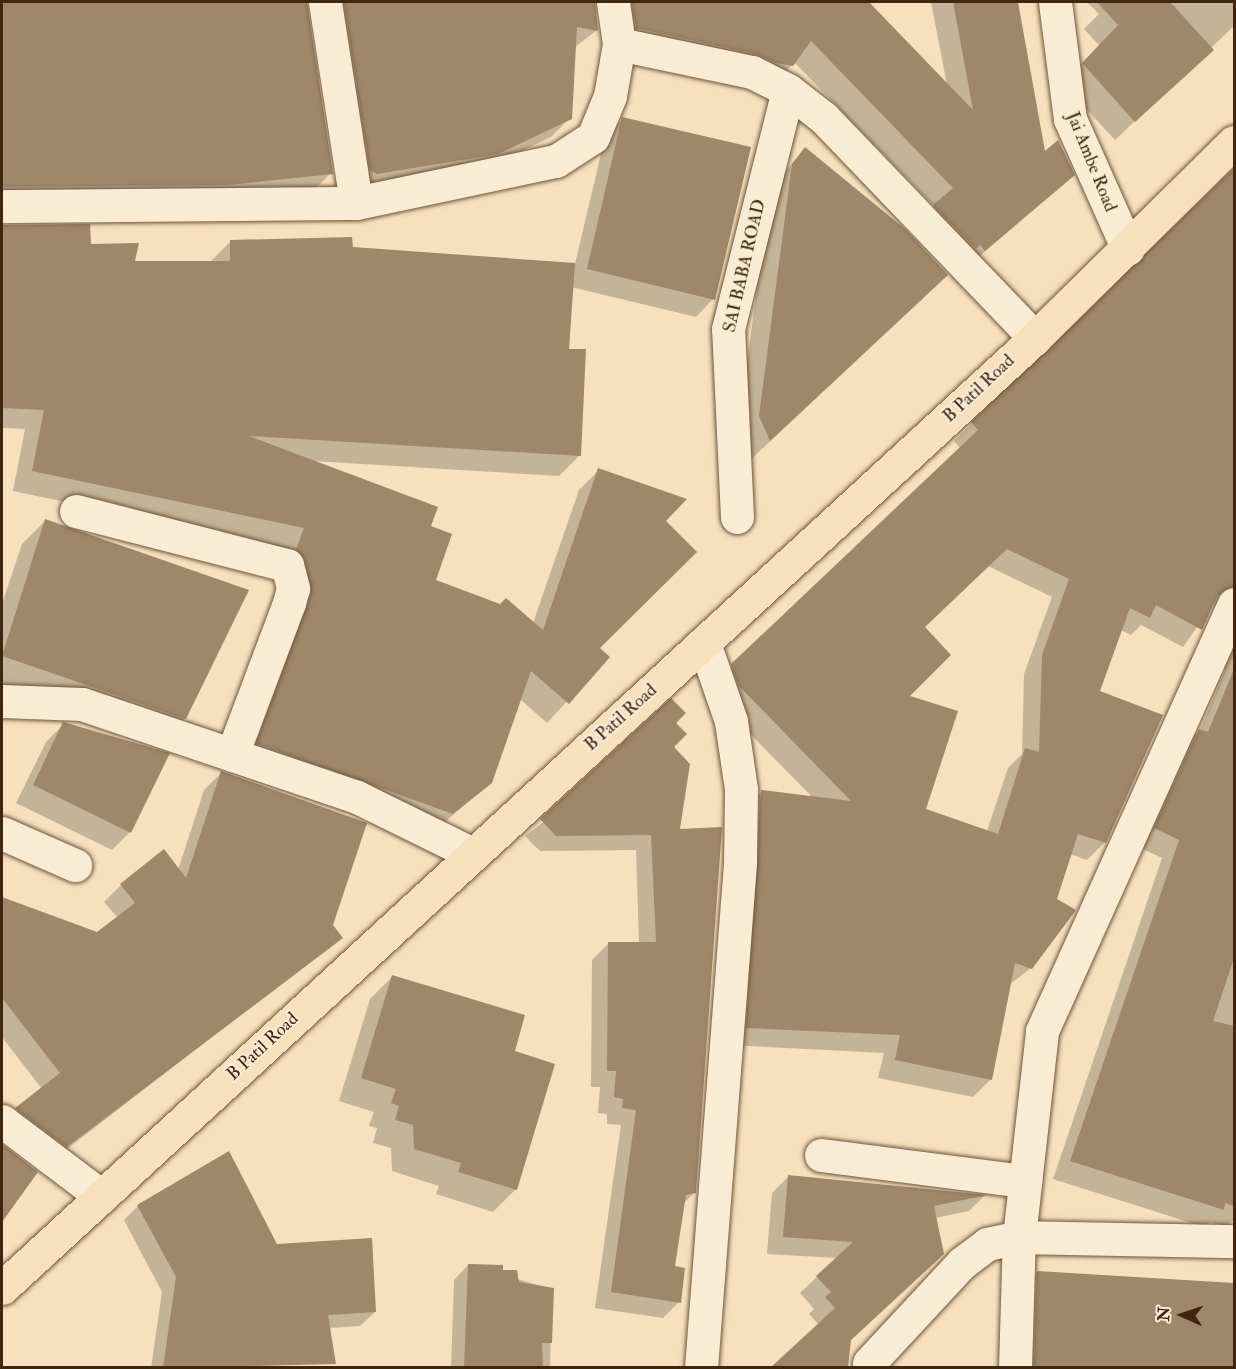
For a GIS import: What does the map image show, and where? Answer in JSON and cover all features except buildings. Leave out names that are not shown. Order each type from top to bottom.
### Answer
[{"type":"main road","name":"B Patil Road","points":[[2,1288],[1035,338],[1128,249],[1234,142]]},
{"type":"street","points":[[325,2],[356,202]]},
{"type":"street","points":[[2,206],[356,202],[556,161],[593,137],[610,96],[619,44],[613,2]]},
{"type":"street","name":"Jai Ambe Road","points":[[1055,2],[1070,119],[1128,249]]},
{"type":"street","points":[[619,44],[752,72],[788,90],[824,118],[1035,338]]},
{"type":"street","name":"SAI BABA ROAD","points":[[737,516],[728,329],[788,90]]},
{"type":"street","points":[[76,511],[287,565],[293,588],[232,754]]},
{"type":"street","points":[[1015,1368],[1019,1238],[1042,1031],[1234,604]]},
{"type":"street","points":[[701,1368],[741,800],[731,721],[704,643]]},
{"type":"street","points":[[2,700],[82,704],[366,801],[473,854]]},
{"type":"street","points":[[2,833],[75,865]]},
{"type":"street","points":[[2,1121],[100,1196]]},
{"type":"street","points":[[821,1155],[1025,1181]]},
{"type":"street","points":[[869,1363],[962,1263],[987,1244],[1019,1238],[1234,1241]]}]
